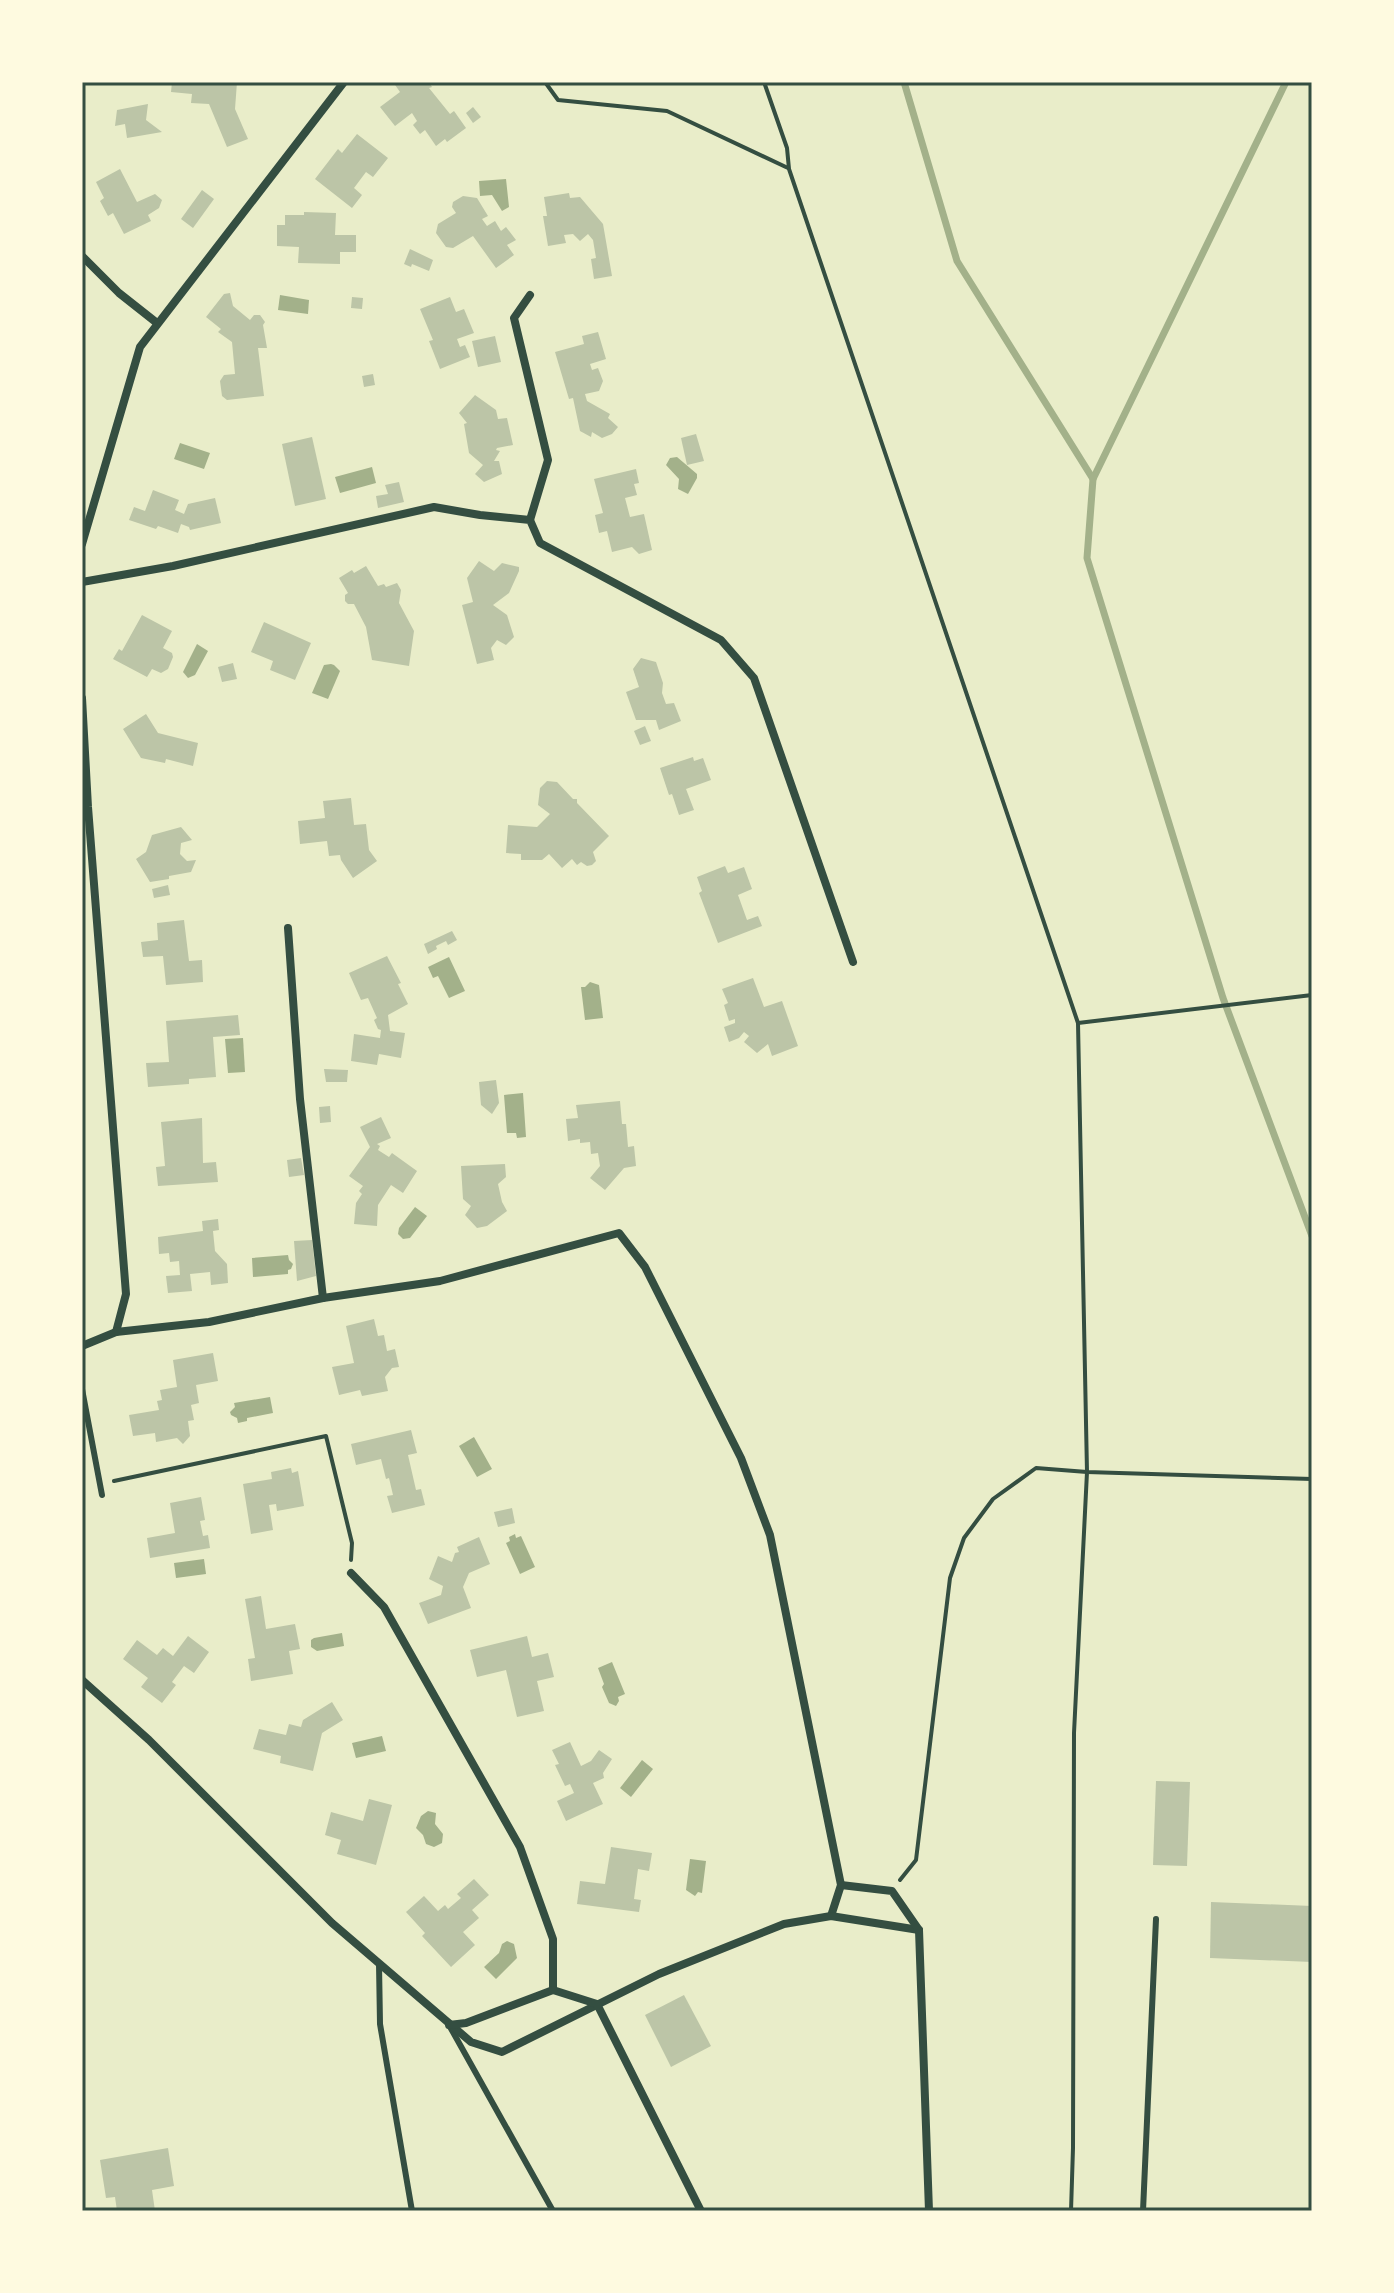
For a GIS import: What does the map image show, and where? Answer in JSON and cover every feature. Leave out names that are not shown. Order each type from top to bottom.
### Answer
[{"type":"street","points":[[82,544],[140,347],[344,82]]},
{"type":"street","points":[[82,256],[119,293],[157,323]]},
{"type":"street","points":[[530,295],[514,318],[548,460],[530,520],[540,543],[721,640],[754,678],[853,962]]},
{"type":"street","points":[[82,582],[173,566],[434,507],[530,520]]},
{"type":"street","points":[[82,698],[126,1294],[116,1332]]},
{"type":"street","points":[[288,928],[300,1099],[323,1298]]},
{"type":"street","points":[[82,1346],[116,1332],[209,1322],[323,1298],[440,1281],[619,1233],[645,1267],[734,1444],[770,1535],[841,1885],[831,1916]]},
{"type":"street","points":[[351,1573],[384,1607],[520,1847],[553,1939],[553,1990]]},
{"type":"street","points":[[82,1680],[149,1740],[332,1923],[471,2042],[502,2052],[659,1974],[784,1924],[831,1916],[919,1930]]},
{"type":"street","points":[[841,1885],[892,1891],[919,1930],[929,2211]]},
{"type":"street","points":[[449,2025],[466,2023],[553,1990],[597,2004],[701,2211]]},
{"type":"lane","points":[[82,1389],[102,1495]]},
{"type":"lane","points":[[1143,2211],[1156,1919]]},
{"type":"lane","points":[[379,1964],[380,2024],[412,2211]]},
{"type":"lane","points":[[449,2025],[553,2211]]},
{"type":"path","points":[[545,82],[558,100],[667,111],[789,169]]},
{"type":"path","points":[[764,82],[787,148],[789,169],[1078,1023],[1087,1472],[1074,1733],[1071,2211]]},
{"type":"path","points":[[1078,1023],[1312,995]]},
{"type":"path","points":[[100,1484],[326,1436],[352,1543],[351,1573]]},
{"type":"path","points":[[892,1891],[916,1860],[950,1578],[964,1538],[993,1499],[1036,1468],[1312,1479]]},
{"type":"shaded area","points":[[506,179],[509,207],[502,211],[492,195],[480,196],[479,181]]},
{"type":"shaded area","points":[[280,295],[309,300],[308,314],[278,310]]},
{"type":"shaded area","points":[[180,443],[210,453],[204,469],[174,459]]},
{"type":"shaded area","points":[[677,457],[697,474],[688,494],[678,489],[679,479],[666,465],[670,458]]},
{"type":"shaded area","points":[[372,467],[376,483],[340,493],[335,477]]},
{"type":"shaded area","points":[[197,644],[208,651],[195,675],[188,678],[183,672]]},
{"type":"shaded area","points":[[331,664],[340,671],[328,699],[312,693],[324,665]]},
{"type":"shaded area","points":[[449,957],[465,991],[449,998],[438,976],[433,978],[428,967]]},
{"type":"shaded area","points":[[590,982],[599,985],[603,1018],[585,1020],[581,987]]},
{"type":"shaded area","points":[[243,1038],[245,1072],[228,1073],[225,1039]]},
{"type":"shaded area","points":[[523,1093],[526,1137],[517,1138],[516,1133],[507,1133],[504,1095]]},
{"type":"shaded area","points":[[415,1207],[427,1216],[410,1238],[403,1239],[398,1234],[399,1228]]},
{"type":"shaded area","points":[[288,1255],[293,1264],[288,1274],[253,1277],[252,1258]]},
{"type":"shaded area","points":[[270,1397],[273,1413],[238,1423],[237,1418],[231,1415],[234,1403]]},
{"type":"shaded area","points":[[474,1437],[492,1469],[477,1477],[459,1446]]},
{"type":"shaded area","points":[[515,1534],[516,1538],[521,1536],[535,1567],[520,1574],[506,1543]]},
{"type":"shaded area","points":[[204,1559],[206,1574],[176,1578],[174,1563]]},
{"type":"shaded area","points":[[342,1633],[344,1646],[317,1651],[311,1647],[314,1638]]},
{"type":"shaded area","points":[[612,1662],[625,1694],[618,1697],[616,1706],[609,1703],[598,1668]]},
{"type":"shaded area","points":[[382,1736],[386,1751],[356,1758],[352,1743]]},
{"type":"shaded area","points":[[642,1760],[653,1769],[631,1797],[620,1788]]},
{"type":"shaded area","points":[[428,1811],[436,1813],[435,1824],[443,1834],[442,1843],[434,1847],[426,1844],[416,1828],[421,1816]]},
{"type":"shaded area","points":[[690,1859],[706,1861],[702,1893],[698,1892],[695,1896],[686,1890]]},
{"type":"shaded area","points":[[507,1941],[514,1944],[517,1958],[496,1979],[484,1967]]},
{"type":"building","points":[[172,82],[237,82],[235,109],[248,139],[227,147],[209,104],[191,103],[192,94],[171,92]]},
{"type":"building","points":[[393,82],[429,82],[432,87],[429,88],[450,114],[454,111],[466,128],[436,146],[425,130],[420,134],[413,125],[417,121],[412,113],[395,126],[380,107],[400,92]]},
{"type":"building","points":[[148,104],[146,120],[162,132],[127,138],[125,124],[115,126],[117,110]]},
{"type":"building","points":[[473,107],[481,117],[473,123],[466,113]]},
{"type":"building","points":[[357,134],[388,158],[373,177],[366,172],[354,188],[362,195],[352,208],[315,179],[338,149],[342,153]]},
{"type":"building","points":[[120,169],[137,202],[155,194],[162,200],[159,208],[148,215],[151,221],[124,234],[113,213],[108,216],[100,201],[104,198],[96,182]]},
{"type":"building","points":[[202,190],[214,199],[193,228],[181,219]]},
{"type":"building","points":[[569,193],[570,198],[580,197],[603,224],[612,276],[594,279],[591,259],[596,258],[593,240],[588,234],[580,241],[573,234],[564,235],[566,243],[548,246],[543,216],[547,216],[544,197]]},
{"type":"building","points":[[463,196],[477,198],[488,216],[482,219],[487,226],[495,221],[501,231],[506,227],[516,240],[507,245],[514,255],[496,268],[473,236],[453,248],[446,247],[436,233],[438,224],[456,213],[453,202]]},
{"type":"building","points":[[304,212],[336,213],[335,235],[356,235],[356,252],[340,252],[340,264],[298,263],[299,247],[277,246],[277,225],[285,225],[285,215],[304,215]]},
{"type":"building","points":[[410,249],[433,260],[429,271],[404,264]]},
{"type":"building","points":[[230,293],[233,306],[250,320],[254,315],[260,315],[265,322],[267,348],[258,348],[264,396],[227,400],[222,396],[220,381],[224,375],[235,374],[232,342],[218,332],[221,329],[206,317],[224,294]]},
{"type":"building","points":[[352,297],[363,298],[362,309],[351,308]]},
{"type":"building","points":[[450,297],[456,312],[464,309],[474,333],[457,339],[460,347],[465,345],[470,357],[440,369],[429,341],[433,340],[420,309]]},
{"type":"building","points":[[598,332],[606,359],[590,364],[592,370],[598,368],[603,381],[599,391],[585,394],[587,401],[610,414],[608,418],[618,427],[602,438],[592,432],[591,437],[580,431],[573,398],[569,399],[555,352],[584,344],[582,336]]},
{"type":"building","points":[[495,336],[501,362],[478,367],[472,341]]},
{"type":"building","points":[[373,374],[375,385],[364,387],[362,376]]},
{"type":"building","points":[[475,395],[496,410],[498,419],[507,418],[513,445],[497,448],[500,451],[494,461],[499,461],[502,474],[484,482],[475,474],[483,465],[469,453],[464,424],[467,423],[459,413]]},
{"type":"building","points":[[696,434],[704,461],[687,465],[681,438]]},
{"type":"building","points":[[312,437],[326,499],[295,506],[282,444]]},
{"type":"building","points":[[636,469],[639,483],[634,484],[637,495],[625,498],[630,517],[644,514],[652,550],[639,554],[632,547],[612,552],[607,531],[599,533],[595,515],[603,513],[594,479]]},
{"type":"building","points":[[399,482],[404,502],[378,508],[376,496],[388,494],[385,485]]},
{"type":"building","points":[[153,490],[179,500],[175,510],[184,514],[188,504],[215,498],[221,523],[190,530],[181,524],[178,533],[129,520],[134,507],[145,511]]},
{"type":"building","points":[[479,561],[494,571],[502,563],[519,567],[519,571],[509,593],[493,605],[507,615],[514,637],[506,645],[497,640],[491,648],[494,660],[477,664],[462,605],[473,602],[467,578]]},
{"type":"building","points":[[366,566],[378,586],[397,583],[401,590],[399,603],[414,631],[409,666],[372,660],[366,627],[354,604],[345,601],[348,593],[339,578]]},
{"type":"building","points":[[142,615],[172,631],[163,648],[173,657],[168,669],[161,673],[152,669],[147,677],[113,659],[119,649],[122,651]]},
{"type":"building","points":[[264,622],[311,643],[295,680],[270,670],[273,661],[251,652]]},
{"type":"building","points":[[641,658],[656,662],[666,704],[674,703],[681,721],[659,730],[656,720],[636,720],[626,692],[639,687],[633,669]]},
{"type":"building","points":[[233,663],[237,679],[222,682],[218,667]]},
{"type":"building","points":[[146,714],[158,733],[198,743],[193,766],[166,759],[165,763],[141,758],[123,729]]},
{"type":"building","points":[[645,726],[651,741],[640,745],[634,731]]},
{"type":"building","points":[[693,757],[694,761],[703,758],[711,780],[686,789],[694,810],[679,815],[660,768]]},
{"type":"building","points":[[547,781],[557,782],[573,799],[577,799],[577,803],[609,836],[593,852],[596,861],[592,865],[581,862],[577,865],[572,859],[562,868],[549,854],[542,860],[521,860],[521,854],[506,853],[508,825],[537,827],[550,814],[538,805],[540,788]]},
{"type":"building","points":[[351,798],[354,825],[366,824],[369,850],[377,861],[353,878],[340,855],[329,856],[327,841],[300,844],[298,821],[325,818],[323,801]]},
{"type":"building","points":[[181,827],[192,840],[181,843],[180,854],[187,861],[196,860],[191,872],[150,882],[136,859],[146,852],[152,835]]},
{"type":"building","points":[[725,866],[728,873],[744,867],[752,889],[738,895],[747,920],[758,916],[762,926],[718,943],[699,893],[702,891],[697,877]]},
{"type":"building","points":[[168,885],[170,895],[154,898],[152,889]]},
{"type":"building","points":[[184,920],[189,961],[202,960],[203,982],[166,985],[163,956],[143,957],[141,942],[158,940],[157,923]]},
{"type":"building","points":[[452,931],[457,940],[448,945],[446,941],[428,954],[424,944]]},
{"type":"building","points":[[387,956],[408,1004],[388,1015],[390,1031],[405,1033],[401,1058],[379,1054],[377,1065],[351,1061],[354,1034],[380,1038],[381,1030],[374,1020],[377,1018],[368,998],[361,1000],[349,973]]},
{"type":"building","points":[[753,978],[764,1007],[782,1001],[798,1046],[772,1056],[768,1044],[757,1053],[744,1042],[749,1036],[744,1032],[729,1042],[724,1027],[735,1023],[735,1019],[729,1021],[724,1005],[728,1003],[722,989]]},
{"type":"building","points":[[238,1015],[240,1035],[213,1037],[216,1077],[189,1079],[189,1084],[148,1087],[146,1063],[169,1062],[166,1021]]},
{"type":"building","points":[[324,1069],[348,1070],[347,1082],[326,1082]]},
{"type":"building","points":[[496,1080],[499,1103],[492,1114],[481,1105],[479,1082]]},
{"type":"building","points":[[620,1101],[622,1124],[626,1124],[628,1147],[634,1146],[636,1166],[624,1168],[605,1190],[590,1178],[600,1166],[598,1153],[591,1154],[590,1142],[580,1143],[580,1139],[568,1141],[566,1119],[578,1118],[576,1105]]},
{"type":"building","points":[[330,1106],[331,1122],[320,1123],[319,1107]]},
{"type":"building","points":[[381,1117],[391,1138],[377,1144],[380,1146],[378,1150],[389,1157],[392,1153],[417,1171],[403,1193],[391,1185],[378,1205],[377,1226],[354,1224],[356,1203],[363,1186],[349,1176],[370,1147],[360,1127]]},
{"type":"building","points":[[202,1118],[203,1163],[216,1162],[218,1182],[158,1186],[156,1167],[165,1166],[161,1122]]},
{"type":"building","points":[[301,1158],[304,1175],[289,1177],[287,1160]]},
{"type":"building","points":[[505,1164],[506,1177],[498,1184],[507,1211],[487,1226],[477,1228],[465,1215],[471,1206],[463,1199],[461,1166]]},
{"type":"building","points":[[218,1219],[219,1230],[213,1231],[215,1251],[227,1264],[228,1283],[211,1285],[210,1272],[190,1274],[192,1291],[168,1293],[166,1276],[180,1275],[179,1261],[170,1262],[169,1253],[159,1254],[158,1237],[203,1231],[202,1221]]},
{"type":"building","points":[[312,1240],[316,1276],[297,1281],[294,1241]]},
{"type":"building","points":[[374,1319],[378,1336],[384,1335],[387,1351],[395,1349],[399,1367],[392,1368],[385,1377],[388,1391],[362,1396],[360,1390],[339,1395],[332,1367],[354,1363],[346,1326]]},
{"type":"building","points":[[213,1353],[218,1381],[196,1385],[199,1403],[191,1405],[194,1420],[188,1421],[190,1436],[183,1444],[177,1438],[156,1442],[155,1433],[133,1436],[129,1415],[159,1410],[157,1401],[162,1400],[160,1390],[177,1387],[173,1360]]},
{"type":"building","points":[[411,1430],[417,1453],[408,1455],[416,1490],[421,1489],[425,1505],[392,1513],[387,1496],[393,1495],[381,1459],[356,1465],[351,1444]]},
{"type":"building","points":[[291,1468],[292,1473],[298,1471],[304,1506],[277,1511],[276,1504],[269,1505],[273,1530],[251,1534],[243,1484],[272,1479],[271,1472]]},
{"type":"building","points":[[201,1497],[205,1520],[200,1521],[203,1536],[208,1535],[210,1548],[150,1558],[147,1538],[175,1533],[170,1503]]},
{"type":"building","points":[[512,1508],[515,1523],[498,1527],[494,1512]]},
{"type":"building","points":[[479,1537],[490,1564],[469,1573],[463,1587],[471,1608],[428,1624],[419,1603],[441,1595],[443,1586],[429,1579],[438,1556],[452,1562],[455,1553],[459,1552],[457,1547]]},
{"type":"building","points":[[261,1596],[266,1629],[295,1624],[300,1649],[289,1651],[293,1674],[251,1681],[248,1659],[255,1658],[245,1599]]},
{"type":"building","points":[[188,1636],[209,1652],[194,1673],[184,1666],[172,1682],[176,1685],[162,1703],[141,1687],[148,1678],[123,1659],[137,1640],[157,1655],[163,1648],[173,1656]]},
{"type":"building","points":[[527,1636],[532,1657],[548,1653],[554,1677],[537,1681],[544,1711],[517,1717],[506,1670],[477,1677],[470,1650]]},
{"type":"building","points":[[332,1702],[343,1720],[322,1733],[313,1771],[280,1763],[281,1756],[253,1749],[259,1729],[286,1735],[289,1724],[301,1727],[303,1720]]},
{"type":"building","points":[[570,1742],[581,1766],[591,1761],[599,1750],[612,1759],[603,1773],[604,1778],[593,1783],[603,1804],[566,1821],[557,1801],[574,1793],[570,1784],[565,1786],[552,1750]]},
{"type":"building","points":[[1156,1781],[1190,1782],[1187,1866],[1153,1865]]},
{"type":"building","points":[[369,1799],[392,1805],[376,1865],[337,1854],[341,1840],[325,1835],[331,1812],[363,1821]]},
{"type":"building","points":[[611,1847],[652,1853],[649,1871],[638,1869],[634,1899],[641,1900],[639,1912],[577,1904],[580,1881],[605,1884]]},
{"type":"building","points":[[474,1879],[489,1895],[472,1910],[479,1918],[463,1932],[475,1945],[451,1967],[422,1936],[425,1933],[406,1912],[424,1896],[438,1911],[445,1905],[448,1909],[461,1898],[457,1894]]},
{"type":"building","points":[[1211,1902],[1312,1906],[1312,1962],[1210,1958]]},
{"type":"building","points":[[684,1995],[711,2046],[671,2067],[645,2015]]},
{"type":"building","points":[[168,2148],[174,2186],[152,2190],[155,2211],[117,2211],[115,2197],[106,2198],[100,2160]]},
{"type":"waterway","points":[[904,82],[957,261],[1093,479],[1087,558],[1223,998],[1312,1236]]},
{"type":"waterway","points":[[1093,479],[1286,82]]}]
